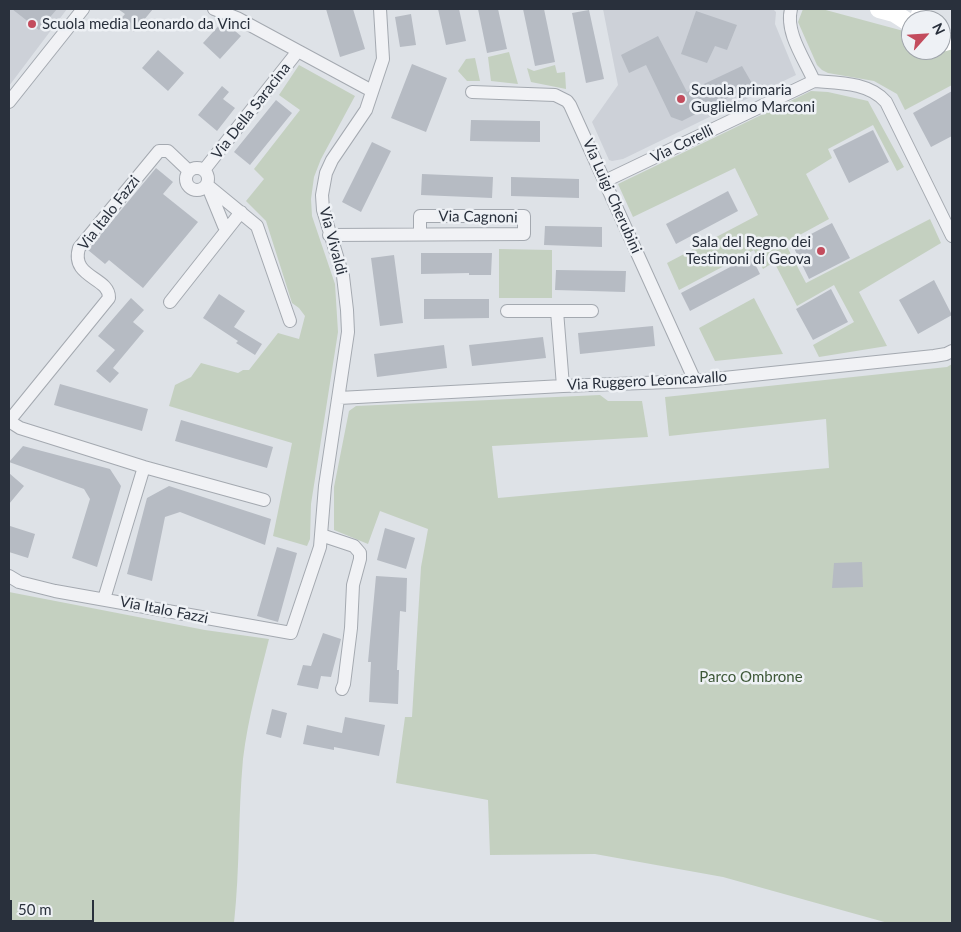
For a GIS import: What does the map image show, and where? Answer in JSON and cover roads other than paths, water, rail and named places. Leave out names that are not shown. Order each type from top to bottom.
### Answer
[{"type":"main road","points":[[879,9],[894,13],[901,18]]},
{"type":"street","points":[[9,102],[83,9]]},
{"type":"street","points":[[214,9],[237,18],[372,91]]},
{"type":"street","name":"Via Vivaldi","points":[[291,633],[320,547],[326,478],[348,332],[343,276],[329,234],[323,210],[322,195],[326,174],[332,160],[366,110],[383,60],[380,9]]},
{"type":"street","points":[[791,9],[791,30],[814,81],[868,89],[882,98],[889,107],[952,236]]},
{"type":"street","name":"Via Della Saracina","points":[[204,170],[298,51]]},
{"type":"street","name":"Via Corelli","points":[[605,181],[814,81]]},
{"type":"street","name":"Via Luigi Cherubini","points":[[472,92],[555,95],[567,101],[573,110],[695,381]]},
{"type":"street","name":"Via Italo Fazzi","points":[[9,421],[108,298],[109,295],[106,289],[80,266],[77,257],[79,248],[159,151],[168,151],[189,171]]},
{"type":"street","name":"Via Della Saracina","points":[[189,171],[198,168],[204,170],[208,176],[207,185],[227,230]]},
{"type":"street","points":[[189,171],[186,182],[190,188],[197,190],[207,185],[257,226],[290,321]]},
{"type":"street","points":[[170,302],[241,212]]},
{"type":"street","name":"Via Cagnoni","points":[[329,234],[420,234],[524,234],[524,216],[420,216],[420,234]]},
{"type":"street","points":[[507,311],[592,311]]},
{"type":"street","points":[[557,311],[563,386]]},
{"type":"street","name":"Via Ruggero Leoncavallo","points":[[339,398],[695,381],[934,356],[952,351]]},
{"type":"street","points":[[9,421],[20,428],[144,467],[264,500]]},
{"type":"street","points":[[104,599],[144,467]]},
{"type":"street","points":[[321,535],[354,546],[360,553],[353,585],[350,628],[342,689]]},
{"type":"street","name":"Via Italo Fazzi","points":[[9,576],[29,585],[291,633]]},
{"type":"place","name":"Scuola media Leonardo da Vinci","points":[[32,24]]},
{"type":"place","name":"Scuola primaria Guglielmo Marconi","points":[[681,99]]},
{"type":"place","name":"Sala del Regno dei Testimoni di Geova","points":[[821,251]]},
{"type":"park label","name":"Parco Ombrone","points":[[751,677]]}]
